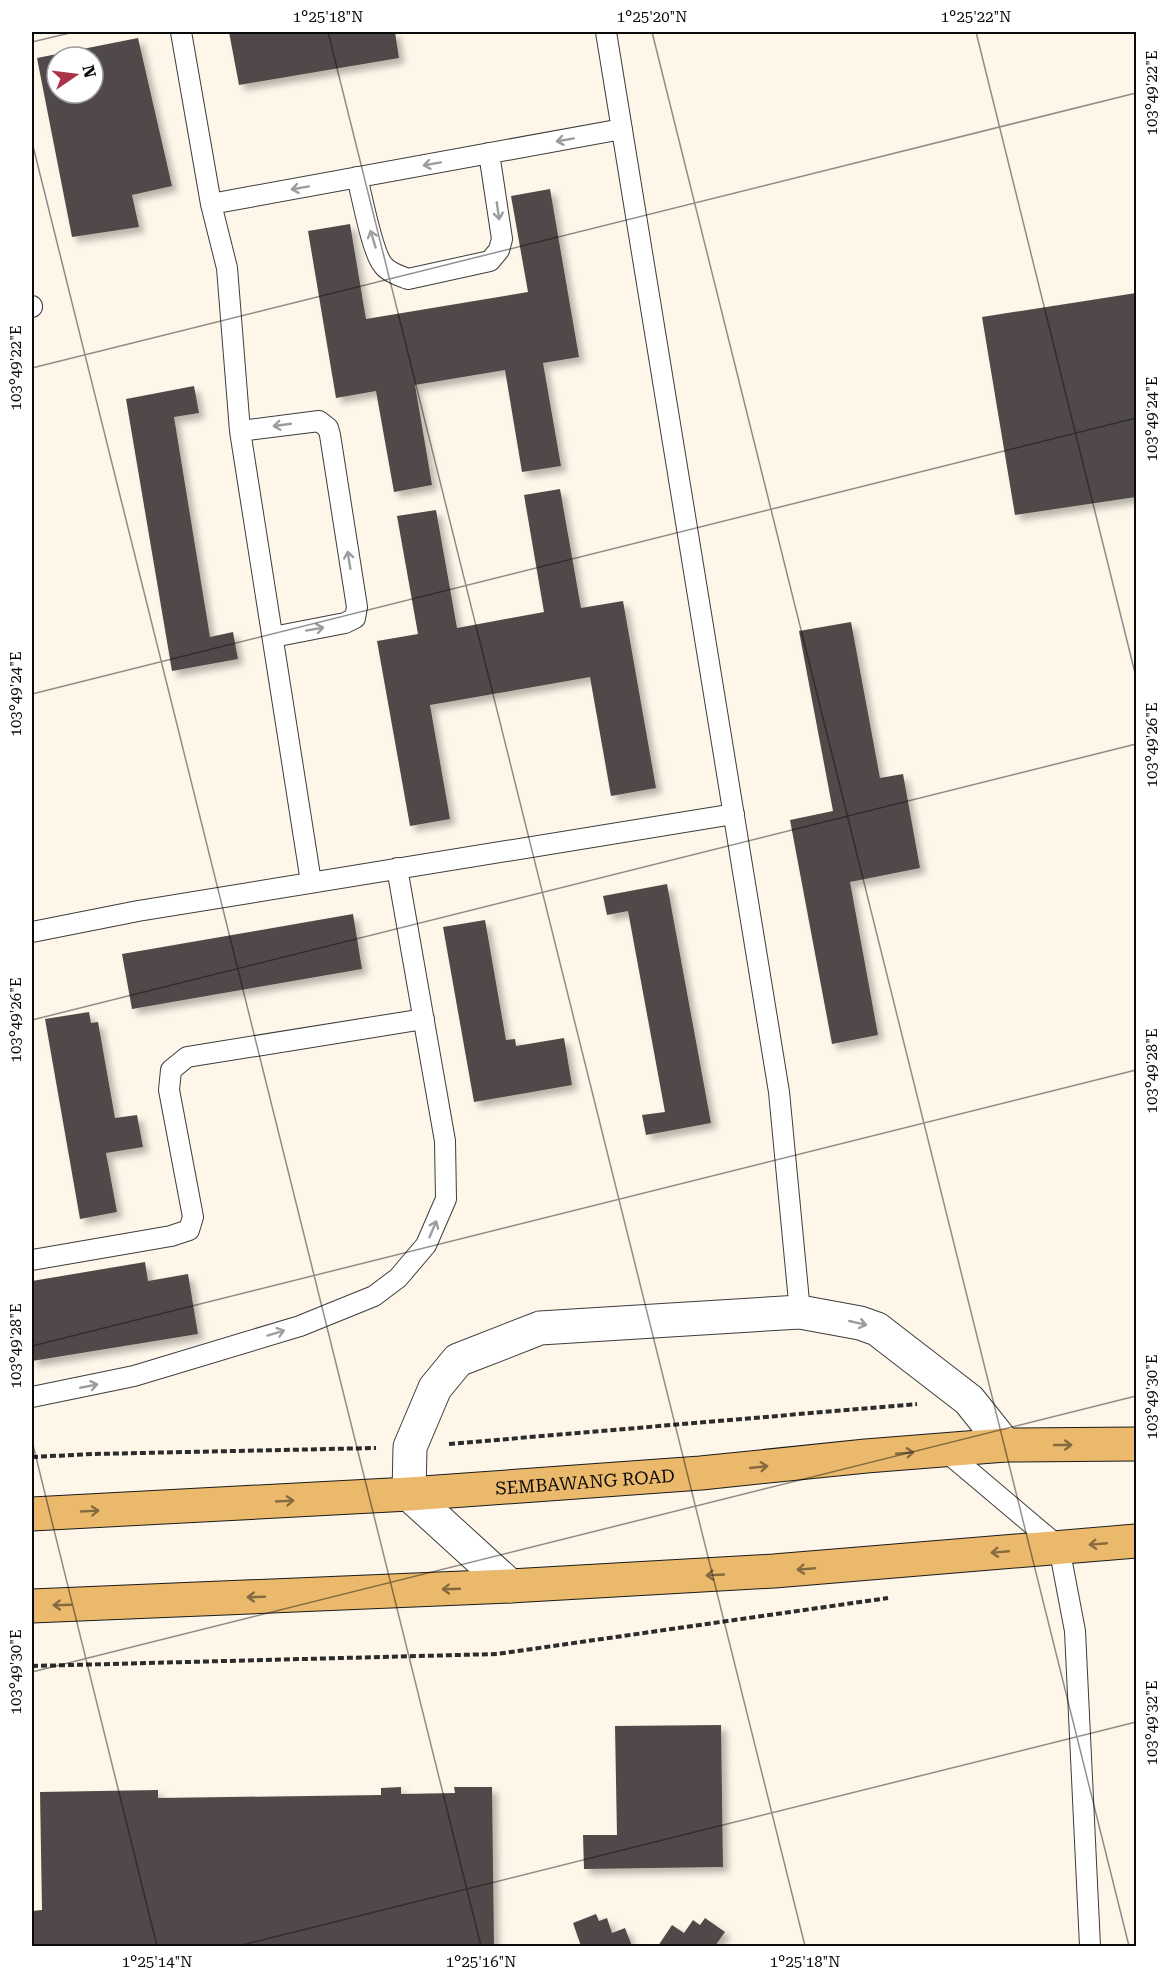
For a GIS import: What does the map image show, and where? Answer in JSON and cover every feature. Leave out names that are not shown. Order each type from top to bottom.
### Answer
[{"type":"main road","name":"SEMBAWANG ROAD","points":[[32,1514],[409,1494],[701,1473],[1005,1445],[1137,1444]]},
{"type":"main road","points":[[32,1606],[510,1586],[774,1571],[1137,1541]]},
{"type":"street","points":[[510,1586],[409,1494],[410,1447],[435,1388],[459,1359],[540,1328],[800,1312],[860,1323],[877,1329],[969,1400],[1005,1445]]},
{"type":"lane","points":[[181,32],[211,204],[226,268],[240,430],[312,882]]},
{"type":"lane","points":[[606,32],[779,1092],[800,1312]]},
{"type":"lane","points":[[211,204],[622,129]]},
{"type":"lane","points":[[357,177],[368,224],[383,265],[395,274],[408,279],[489,261],[499,250],[502,239],[489,153]]},
{"type":"lane","points":[[240,430],[320,421],[328,428],[330,435],[357,607],[355,618],[345,623],[273,637]]},
{"type":"lane","points":[[32,932],[138,911],[734,814]]},
{"type":"lane","points":[[32,1397],[134,1376],[300,1326],[374,1296],[398,1278],[426,1245],[446,1199],[445,1141],[397,868]]},
{"type":"lane","points":[[32,1260],[171,1236],[189,1230],[193,1217],[169,1090],[171,1070],[187,1057],[424,1019]]},
{"type":"lane","points":[[943,1449],[1059,1547],[1075,1631],[1090,1947]]},
{"type":"path","points":[[32,1457],[410,1447],[969,1400]]},
{"type":"path","points":[[32,1666],[497,1654],[899,1597]]},
{"type":"building","points":[[229,32],[395,32],[399,58],[239,85]]},
{"type":"building","points":[[138,38],[172,186],[132,195],[139,227],[72,237],[46,105],[105,105],[105,45],[103,45]]},
{"type":"building","points":[[45,56],[45,99],[37,58]]},
{"type":"building","points":[[550,189],[579,357],[543,363],[561,466],[522,472],[505,370],[415,385],[432,485],[394,492],[376,391],[336,398],[308,231],[350,224],[366,319],[528,292],[511,196]]},
{"type":"building","points":[[1136,293],[1136,497],[1015,515],[982,317]]},
{"type":"building","points":[[194,386],[199,413],[174,417],[210,637],[233,632],[238,659],[172,671],[126,399]]},
{"type":"building","points":[[560,489],[581,608],[623,601],[656,788],[611,796],[590,677],[430,705],[450,819],[410,826],[377,641],[418,634],[397,516],[436,510],[457,628],[544,612],[524,495]]},
{"type":"building","points":[[851,622],[880,778],[903,774],[920,868],[850,882],[878,1035],[832,1044],[790,820],[833,811],[799,631]]},
{"type":"building","points":[[667,884],[711,1123],[646,1135],[642,1115],[665,1112],[628,911],[607,915],[603,896]]},
{"type":"building","points":[[353,914],[362,969],[132,1009],[122,954]]},
{"type":"building","points":[[485,920],[506,1040],[515,1039],[516,1046],[564,1038],[572,1085],[474,1102],[443,927]]},
{"type":"building","points":[[89,1012],[91,1023],[98,1022],[115,1118],[137,1115],[143,1147],[106,1153],[117,1212],[80,1219],[45,1019]]},
{"type":"building","points":[[145,1262],[148,1281],[188,1274],[198,1334],[32,1361],[32,1281]]},
{"type":"building","points":[[721,1725],[723,1867],[584,1869],[583,1835],[617,1835],[615,1726]]},
{"type":"building","points":[[401,1787],[401,1794],[455,1793],[454,1787],[492,1787],[494,1946],[32,1946],[32,1911],[42,1910],[40,1792],[158,1790],[158,1798],[381,1795],[381,1788]]},
{"type":"building","points":[[596,1914],[599,1921],[607,1918],[612,1933],[625,1928],[632,1946],[581,1946],[573,1923]]},
{"type":"building","points":[[705,1918],[725,1932],[715,1946],[658,1946],[672,1925],[684,1933],[693,1920],[700,1925]]}]
